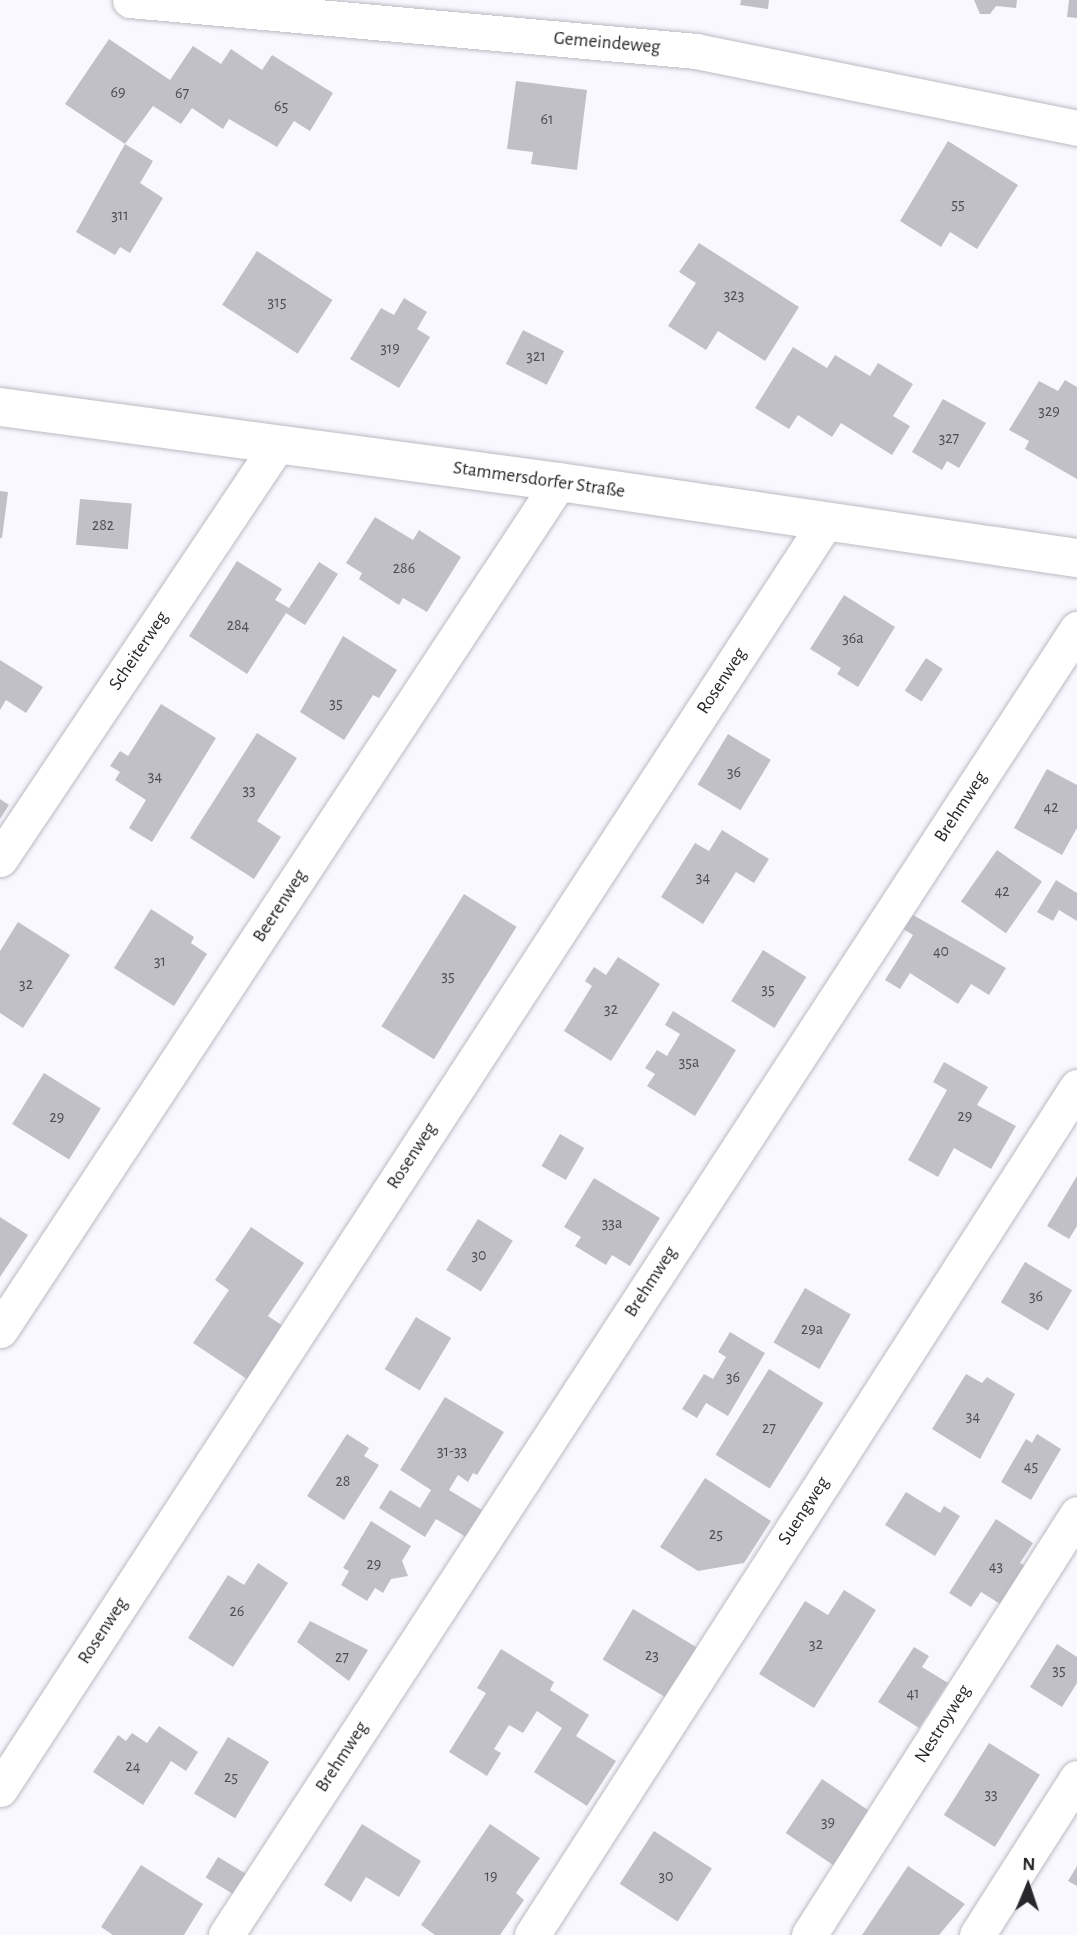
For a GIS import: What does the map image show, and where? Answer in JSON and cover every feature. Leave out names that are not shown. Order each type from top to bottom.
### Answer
[{"type":"main road","name":"Stammersdorfer Straße","points":[[0,407],[559,482],[1077,558]]},
{"type":"street","name":"Gemeindeweg","points":[[130,0],[696,51],[1077,128]]},
{"type":"street","name":"Scheiterweg","points":[[0,859],[278,444]]},
{"type":"street","name":"Beerenweg","points":[[0,1330],[559,482]]},
{"type":"street","name":"Rosenweg","points":[[0,1789],[825,523]]},
{"type":"street","name":"Brehmweg","points":[[226,1935],[1077,629]]},
{"type":"street","name":"Suengweg","points":[[532,1935],[1077,1087]]},
{"type":"street","name":"Nestroyweg","points":[[809,1935],[1077,1514]]},
{"type":"street","points":[[977,1935],[1077,1777]]},
{"type":"building","points":[[741,0],[769,0],[768,9],[740,5]]},
{"type":"building","points":[[974,0],[1017,0],[1016,8],[996,6],[990,14],[980,14]]},
{"type":"building","points":[[1069,0],[1077,0],[1077,18],[1067,17]]},
{"type":"building","points":[[109,39],[170,80],[193,46],[221,64],[231,49],[262,70],[272,55],[333,93],[310,131],[294,121],[277,147],[229,119],[223,129],[192,108],[181,124],[153,106],[125,144],[65,104]]},
{"type":"building","points":[[516,81],[587,90],[577,170],[531,164],[533,152],[507,149]]},
{"type":"building","points":[[948,141],[1018,185],[977,249],[950,232],[941,247],[900,221]]},
{"type":"building","points":[[125,144],[153,161],[140,183],[163,198],[130,253],[120,247],[115,255],[76,232]]},
{"type":"building","points":[[699,243],[799,307],[765,361],[718,331],[706,350],[668,326],[696,283],[679,272]]},
{"type":"building","points":[[257,251],[332,300],[298,354],[222,305]]},
{"type":"building","points":[[404,298],[427,312],[417,329],[430,337],[399,388],[350,359],[381,308],[394,315]]},
{"type":"building","points":[[523,330],[564,351],[547,385],[506,364]]},
{"type":"building","points":[[793,347],[827,368],[835,355],[870,376],[878,363],[913,384],[893,416],[910,426],[892,455],[841,423],[832,437],[798,415],[789,429],[755,408]]},
{"type":"building","points":[[1065,380],[1077,387],[1077,479],[1025,449],[1029,441],[1009,430],[1039,381],[1058,391]]},
{"type":"building","points":[[943,399],[986,423],[959,468],[947,461],[942,470],[912,452]]},
{"type":"building","points":[[0,491],[8,492],[2,538],[0,538]]},
{"type":"building","points":[[80,499],[132,504],[128,549],[76,545]]},
{"type":"building","points":[[375,517],[413,540],[419,530],[461,557],[427,612],[403,598],[399,605],[359,579],[362,573],[346,563]]},
{"type":"building","points":[[237,561],[282,589],[275,600],[289,608],[319,562],[338,574],[305,625],[286,613],[247,674],[189,636]]},
{"type":"building","points":[[844,595],[895,627],[858,687],[837,674],[841,668],[810,649]]},
{"type":"building","points":[[343,636],[397,670],[379,698],[373,695],[344,740],[300,712]]},
{"type":"building","points":[[926,658],[943,669],[922,702],[905,691]]},
{"type":"building","points":[[0,660],[43,687],[26,713],[6,700],[0,710]]},
{"type":"building","points":[[161,704],[216,738],[152,842],[129,828],[146,800],[115,780],[120,772],[110,766],[120,751],[128,756]]},
{"type":"building","points":[[257,733],[297,758],[257,821],[281,837],[254,879],[190,838]]},
{"type":"building","points":[[728,734],[771,760],[740,810],[698,785]]},
{"type":"building","points":[[1047,769],[1077,785],[1077,828],[1062,855],[1014,828]]},
{"type":"building","points":[[0,799],[9,805],[0,819]]},
{"type":"building","points":[[722,830],[769,859],[754,883],[736,872],[703,924],[661,897],[695,843],[709,851]]},
{"type":"building","points":[[997,850],[1042,882],[1006,933],[961,902]]},
{"type":"building","points":[[1056,880],[1077,893],[1077,921],[1059,910],[1053,921],[1037,912]]},
{"type":"building","points":[[464,894],[517,927],[434,1059],[381,1026]]},
{"type":"building","points":[[151,909],[194,937],[191,943],[207,954],[174,1006],[114,968]]},
{"type":"building","points":[[913,915],[1006,968],[989,995],[971,984],[958,1004],[910,973],[900,989],[885,980],[913,935],[903,929]]},
{"type":"building","points":[[18,922],[70,955],[23,1028],[0,1013],[0,951]]},
{"type":"building","points":[[763,950],[806,977],[774,1028],[731,1001]]},
{"type":"building","points":[[618,957],[660,984],[611,1061],[564,1031],[592,986],[585,981],[594,967],[606,975]]},
{"type":"building","points":[[673,1011],[736,1050],[695,1116],[647,1086],[655,1074],[645,1068],[657,1050],[667,1056],[680,1034],[665,1025]]},
{"type":"building","points":[[944,1062],[988,1087],[977,1105],[1016,1126],[991,1169],[954,1148],[938,1177],[908,1160],[947,1090],[933,1082]]},
{"type":"building","points":[[44,1073],[101,1109],[69,1159],[12,1124]]},
{"type":"building","points":[[560,1134],[584,1148],[566,1180],[542,1166]]},
{"type":"building","points":[[1077,1176],[1077,1226],[1069,1239],[1047,1226]]},
{"type":"building","points":[[594,1178],[660,1218],[630,1266],[612,1255],[606,1265],[575,1246],[581,1237],[564,1227]]},
{"type":"building","points":[[0,1217],[28,1235],[0,1277]]},
{"type":"building","points":[[478,1219],[513,1241],[481,1292],[446,1270]]},
{"type":"building","points":[[251,1227],[304,1263],[268,1316],[283,1326],[247,1379],[193,1343],[229,1290],[215,1280]]},
{"type":"building","points":[[1025,1262],[1072,1290],[1048,1331],[1001,1302]]},
{"type":"building","points":[[805,1288],[851,1314],[819,1369],[774,1343]]},
{"type":"building","points":[[416,1317],[451,1338],[420,1390],[385,1369]]},
{"type":"building","points":[[730,1332],[765,1353],[728,1416],[706,1403],[697,1418],[682,1409],[704,1374],[713,1379],[726,1357],[718,1352]]},
{"type":"building","points":[[769,1369],[823,1403],[770,1489],[715,1455]]},
{"type":"building","points":[[966,1374],[982,1383],[987,1377],[1015,1394],[980,1459],[932,1429]]},
{"type":"building","points":[[445,1397],[504,1432],[477,1475],[473,1473],[468,1482],[458,1475],[449,1490],[482,1510],[466,1537],[436,1519],[425,1537],[379,1508],[390,1490],[420,1508],[431,1490],[400,1470]]},
{"type":"building","points":[[347,1434],[369,1448],[364,1456],[379,1465],[344,1520],[307,1496]]},
{"type":"building","points":[[1037,1434],[1061,1449],[1031,1500],[1001,1482],[1026,1439],[1032,1443]]},
{"type":"building","points":[[705,1478],[771,1521],[744,1563],[698,1571],[660,1547]]},
{"type":"building","points":[[906,1492],[940,1513],[944,1506],[960,1516],[935,1556],[885,1525]]},
{"type":"building","points":[[996,1519],[1033,1543],[1020,1563],[1029,1568],[1005,1607],[981,1592],[971,1607],[949,1593]]},
{"type":"building","points":[[371,1521],[411,1546],[402,1561],[408,1576],[391,1579],[383,1593],[375,1588],[367,1601],[341,1585],[349,1571],[343,1568]]},
{"type":"building","points":[[258,1563],[288,1583],[233,1667],[188,1638],[228,1575],[244,1585]]},
{"type":"building","points":[[844,1590],[876,1610],[814,1708],[759,1674],[805,1601],[828,1615]]},
{"type":"building","points":[[633,1609],[702,1650],[671,1701],[603,1660]]},
{"type":"building","points":[[310,1621],[368,1650],[349,1681],[297,1642]]},
{"type":"building","points":[[1057,1644],[1077,1657],[1077,1683],[1062,1707],[1030,1687]]},
{"type":"building","points":[[914,1647],[929,1656],[922,1667],[948,1683],[919,1728],[878,1702]]},
{"type":"building","points":[[501,1649],[554,1682],[550,1690],[589,1715],[576,1736],[616,1761],[587,1806],[534,1772],[562,1728],[537,1711],[523,1733],[509,1725],[494,1749],[501,1753],[487,1776],[449,1752],[486,1693],[477,1688]]},
{"type":"building","points":[[159,1726],[198,1752],[186,1771],[171,1761],[143,1805],[93,1772],[118,1735],[126,1741],[132,1733],[147,1743]]},
{"type":"building","points":[[228,1737],[269,1762],[235,1818],[194,1794]]},
{"type":"building","points":[[989,1743],[1040,1775],[995,1847],[944,1815]]},
{"type":"building","points":[[822,1779],[871,1812],[835,1866],[786,1833]]},
{"type":"building","points":[[362,1824],[421,1861],[399,1897],[366,1877],[351,1902],[324,1885]]},
{"type":"building","points":[[490,1824],[540,1858],[516,1893],[524,1900],[500,1935],[435,1935],[421,1925]]},
{"type":"building","points":[[654,1831],[712,1869],[678,1921],[620,1884]]},
{"type":"building","points":[[218,1857],[248,1875],[236,1896],[206,1878]]},
{"type":"building","points":[[141,1865],[203,1904],[184,1935],[113,1935],[101,1927]]},
{"type":"building","points":[[908,1866],[965,1904],[939,1935],[862,1935]]},
{"type":"building","points":[[1077,1866],[1077,1886],[1068,1881]]}]
